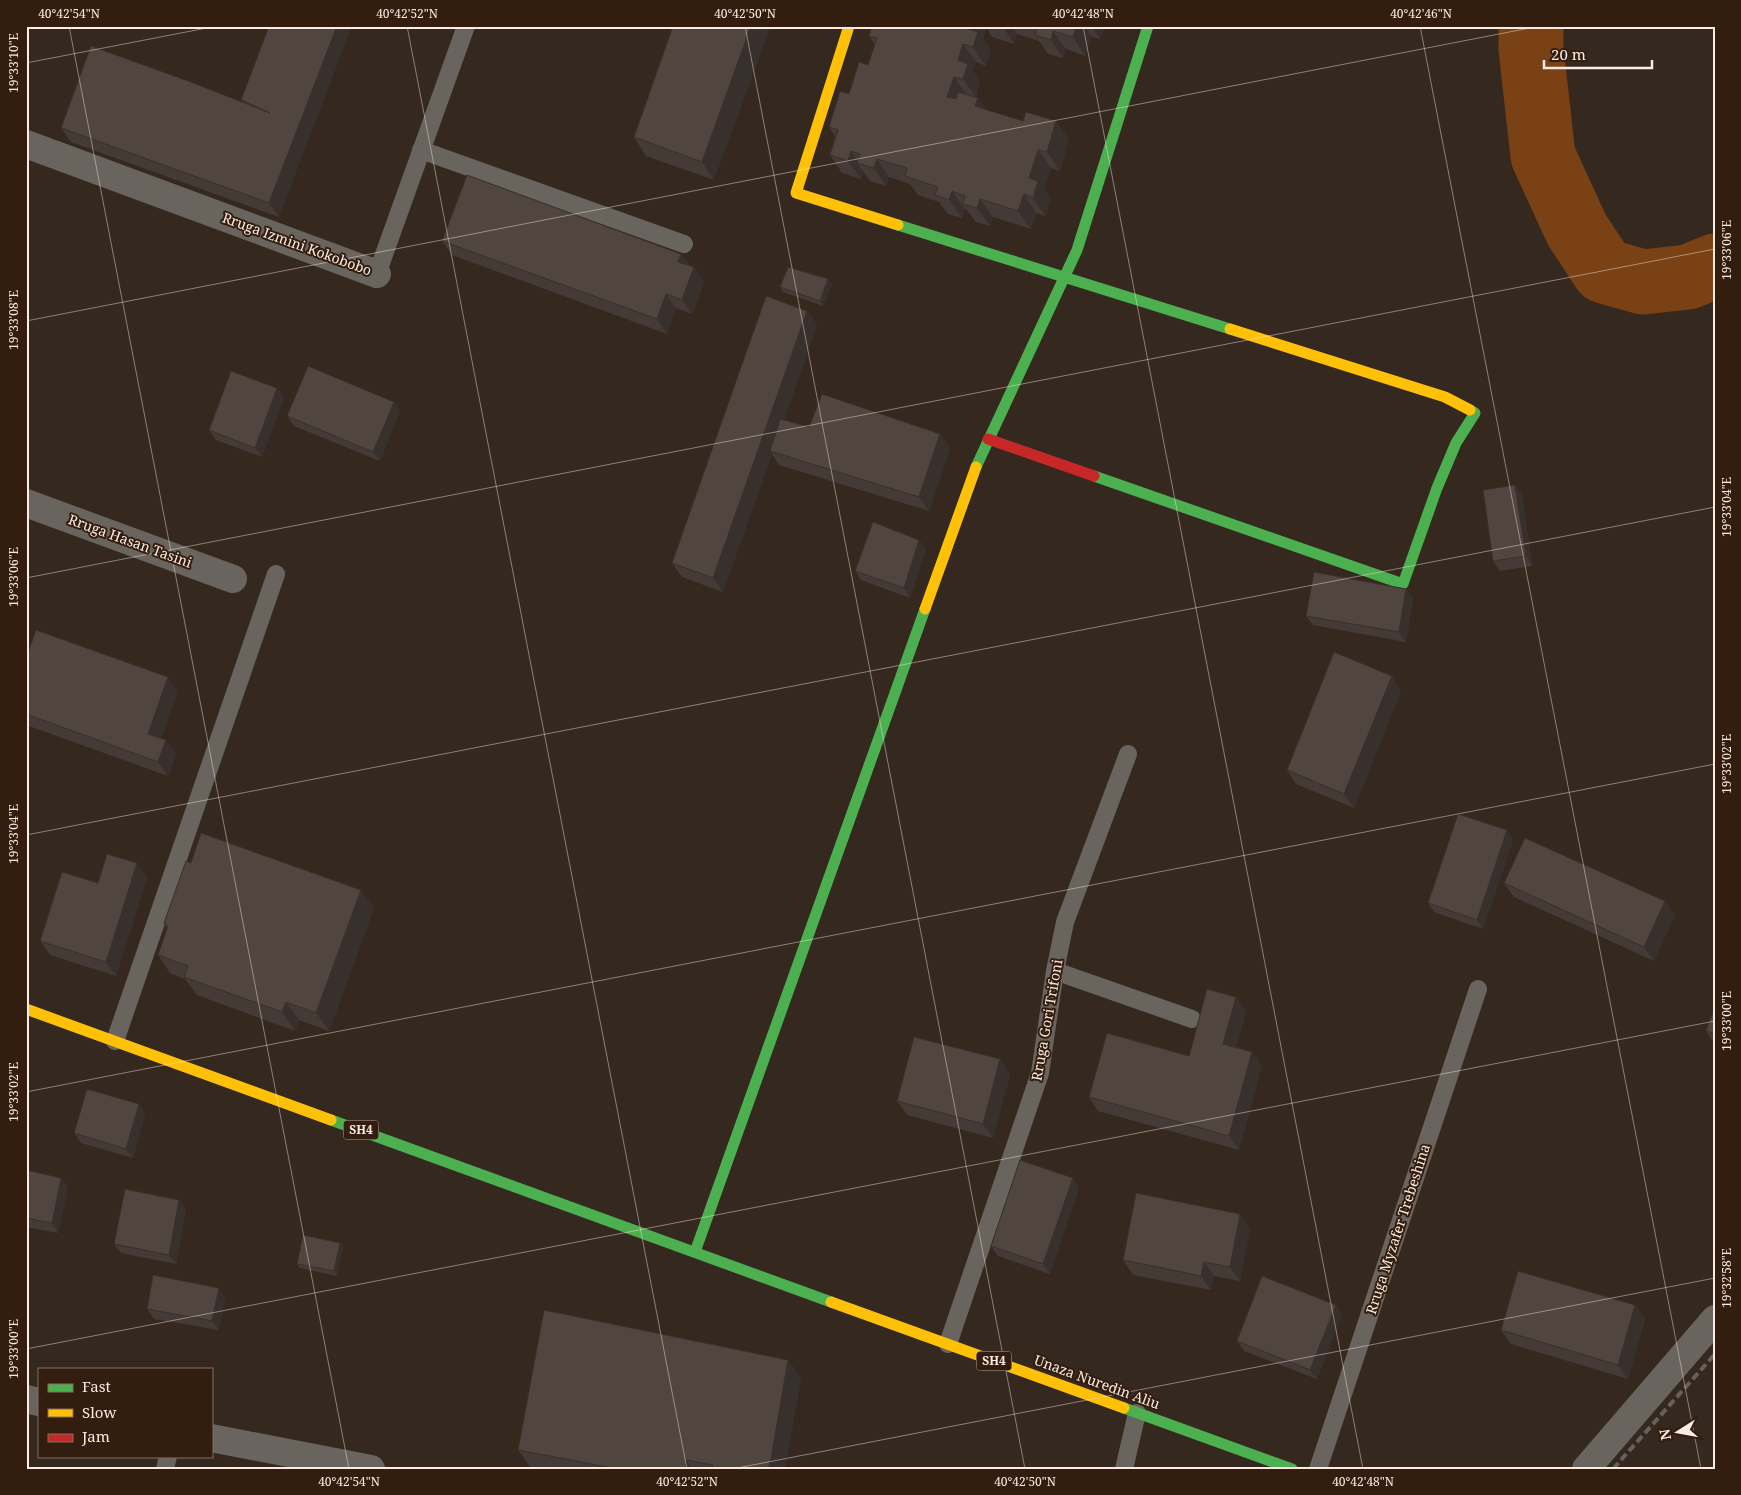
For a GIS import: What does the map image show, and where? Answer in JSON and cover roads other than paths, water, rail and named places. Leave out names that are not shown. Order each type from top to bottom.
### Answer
[{"type":"street","points":[[849,26],[796,193],[1445,398],[1475,413],[1456,443],[1437,488],[1403,584],[988,439]]},
{"type":"street","points":[[695,1252],[978,461],[1077,250],[1148,26]]},
{"type":"street","name":"Rruga Izmini Kokobobo","points":[[26,144],[377,274]]},
{"type":"street","name":"Rruga Hasan Tasini","points":[[26,503],[233,579]]},
{"type":"street","name":"SH4","points":[[26,1008],[695,1252]]},
{"type":"street","name":"Unaza Nuredin Aliu","points":[[695,1252],[1292,1469]]},
{"type":"street","points":[[1586,1469],[1715,1320]]},
{"type":"street","points":[[212,1438],[371,1469]]},
{"type":"lane","name":"Rruga Izmini Kokobobo","points":[[377,274],[466,26]]},
{"type":"lane","points":[[421,150],[684,244]]},
{"type":"lane","points":[[115,1041],[276,574]]},
{"type":"lane","name":"Rruga Gori Trifoni","points":[[948,1344],[1040,1073],[1055,971],[1065,922],[1128,754]]},
{"type":"lane","points":[[1055,971],[1192,1019]]},
{"type":"lane","name":"Rruga Myzafer Trebeshina","points":[[1318,1469],[1478,990]]},
{"type":"lane","points":[[1124,1469],[1137,1412]]},
{"type":"waterway","points":[[1531,26],[1531,49],[1543,156],[1577,230],[1604,271],[1643,282],[1688,277],[1715,266]]},
{"type":"railway","points":[[1613,1469],[1715,1354]]}]
